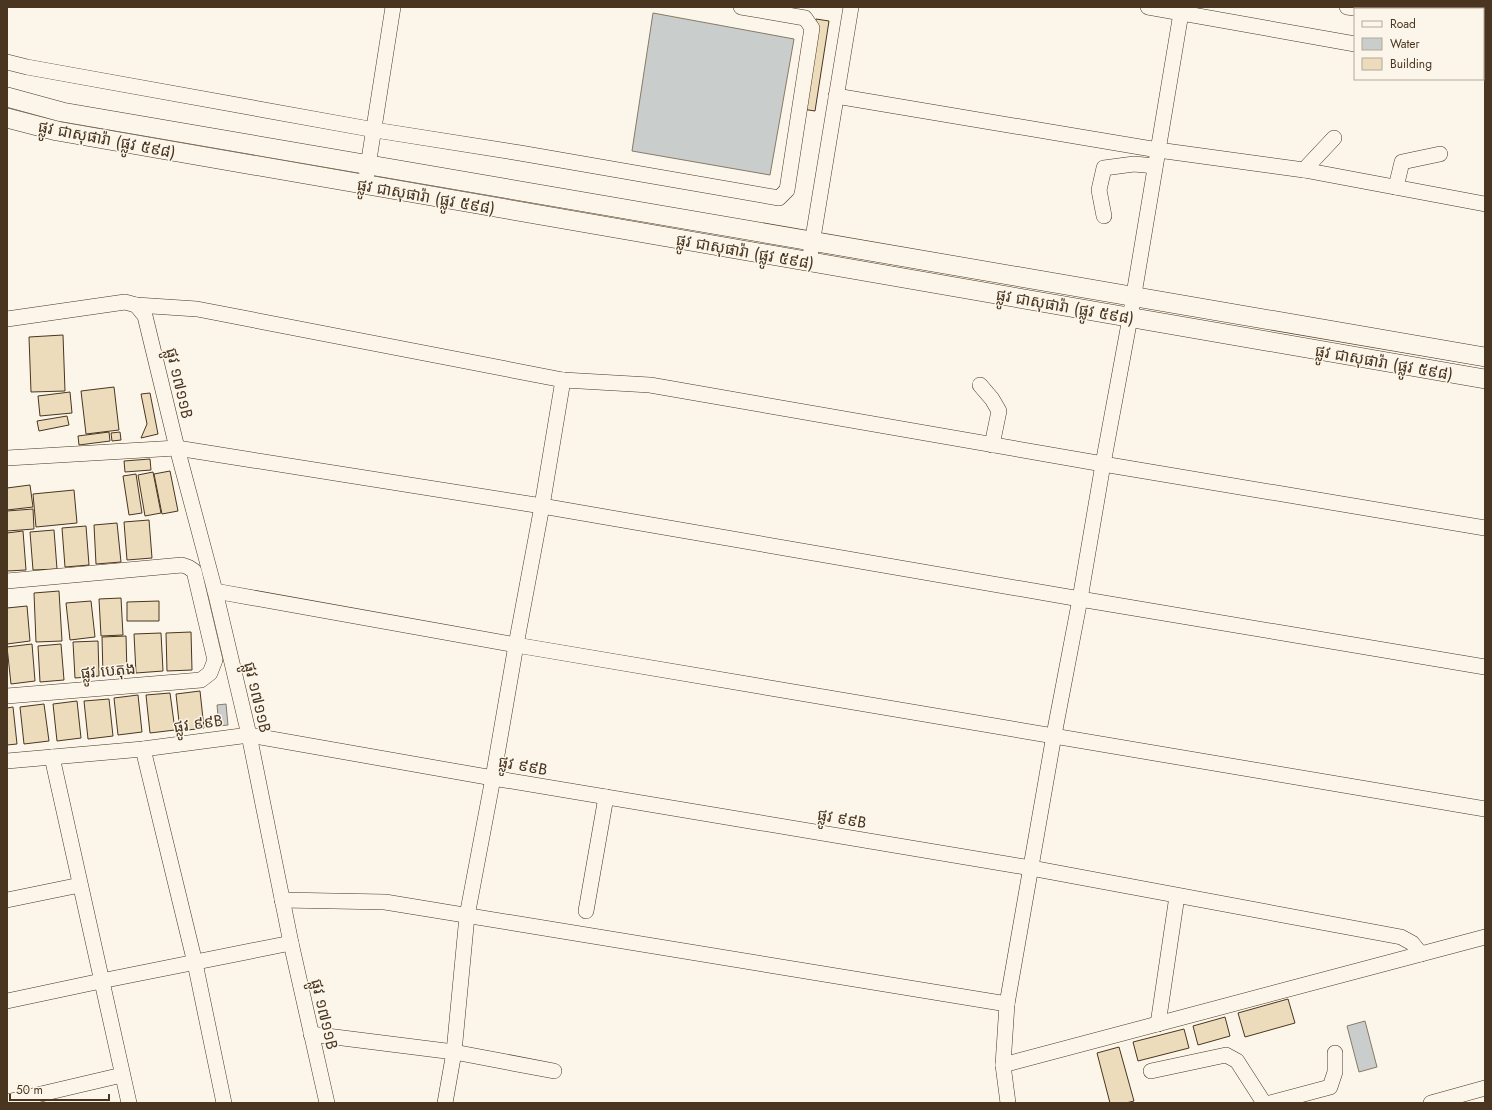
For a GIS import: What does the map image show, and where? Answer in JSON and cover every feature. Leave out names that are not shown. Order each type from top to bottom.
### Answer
[{"type":"main road","name":"ផ្លូវ ជាសុផារ៉ា (ផ្លូវ ៥៩៨)","points":[[7,97],[62,112],[1485,357]]},
{"type":"main road","name":"ផ្លូវ ជាសុផារ៉ា (ផ្លូវ ៥៩៨)","points":[[7,118],[57,131],[1485,379]]},
{"type":"street","points":[[365,185],[375,130],[393,7]]},
{"type":"street","points":[[7,62],[27,67],[375,130],[520,153],[779,198],[787,190],[812,28],[804,18],[741,7]]},
{"type":"street","points":[[808,262],[851,7]]},
{"type":"street","points":[[1148,7],[1181,10],[1354,44]]},
{"type":"street","points":[[1008,1103],[1003,1065],[1007,1004],[1032,868],[1054,735],[1134,296],[1181,10]]},
{"type":"street","points":[[836,96],[1158,150],[1304,170],[1485,204]]},
{"type":"street","points":[[1304,170],[1334,138]]},
{"type":"street","points":[[1396,187],[1402,162],[1440,154]]},
{"type":"street","points":[[1104,216],[1099,190],[1104,168],[1134,164],[1155,166]]},
{"type":"street","points":[[7,319],[125,302],[136,306],[197,309],[563,380],[650,385],[1103,464],[1485,528]]},
{"type":"street","name":"ផ្លូវ ១៧១១B","points":[[136,306],[145,316],[177,448],[215,591],[249,734],[290,943],[327,1103]]},
{"type":"street","points":[[445,1103],[454,1052],[467,916],[542,506],[563,380]]},
{"type":"street","points":[[980,385],[992,399],[998,411],[992,444]]},
{"type":"street","points":[[7,458],[177,448],[542,506],[1485,667]]},
{"type":"street","name":"ផ្លូវ បេតុង","points":[[7,581],[182,565],[188,567],[194,571],[216,660],[210,673],[201,680],[7,696]]},
{"type":"street","points":[[215,591],[516,645],[1485,809]]},
{"type":"street","name":"ផ្លូវ ៩៩B","points":[[7,761],[143,749],[249,734],[493,778],[1032,868],[1401,938],[1412,943],[1420,954]]},
{"type":"street","points":[[143,749],[195,963],[224,1103]]},
{"type":"street","points":[[52,757],[129,1103]]},
{"type":"street","points":[[586,911],[606,797]]},
{"type":"street","points":[[7,900],[80,885]]},
{"type":"street","points":[[1158,1024],[1177,896]]},
{"type":"street","points":[[282,900],[385,902],[1007,1004]]},
{"type":"street","points":[[1003,1065],[1485,937]]},
{"type":"street","points":[[7,1001],[290,943]]},
{"type":"street","points":[[311,1034],[454,1052],[554,1071]]},
{"type":"street","points":[[1270,1103],[1330,1087],[1335,1072],[1335,1054]]},
{"type":"street","points":[[1151,1071],[1226,1055],[1237,1061],[1264,1103]]},
{"type":"street","points":[[7,1102],[122,1075]]},
{"type":"street","points":[[1431,1103],[1485,1088]]},
{"type":"water","points":[[653,13],[794,39],[770,175],[632,151]]},
{"type":"water","points":[[226,704],[228,725],[219,726],[217,705]]},
{"type":"water","points":[[1365,1021],[1377,1067],[1359,1072],[1347,1026]]},
{"type":"building","points":[[816,19],[829,21],[815,111],[802,109]]},
{"type":"building","points":[[63,335],[65,391],[31,392],[29,337]]},
{"type":"building","points":[[114,387],[119,430],[86,434],[81,391]]},
{"type":"building","points":[[70,392],[72,413],[40,416],[38,396]]},
{"type":"building","points":[[150,393],[158,434],[141,438],[147,424],[141,394]]},
{"type":"building","points":[[67,416],[69,425],[39,431],[37,421]]},
{"type":"building","points":[[109,432],[110,441],[79,445],[78,436]]},
{"type":"building","points":[[120,432],[121,440],[112,441],[111,433]]},
{"type":"building","points":[[150,459],[151,470],[125,472],[124,461]]},
{"type":"building","points":[[170,471],[178,511],[162,514],[154,474]]},
{"type":"building","points":[[153,472],[161,513],[145,516],[138,475]]},
{"type":"building","points":[[136,474],[142,513],[129,515],[123,476]]},
{"type":"building","points":[[30,485],[33,507],[7,510],[7,488]]},
{"type":"building","points":[[74,490],[77,523],[36,527],[33,494]]},
{"type":"building","points":[[33,509],[34,529],[7,531],[7,511]]},
{"type":"building","points":[[149,520],[152,558],[127,560],[124,522]]},
{"type":"building","points":[[117,523],[121,562],[96,564],[94,525]]},
{"type":"building","points":[[86,526],[89,565],[65,567],[62,528]]},
{"type":"building","points":[[54,530],[57,569],[33,570],[30,532]]},
{"type":"building","points":[[23,531],[26,570],[7,571],[7,533]]},
{"type":"building","points":[[59,591],[62,641],[36,642],[34,593]]},
{"type":"building","points":[[121,598],[123,635],[101,636],[99,599]]},
{"type":"building","points":[[91,601],[95,637],[70,640],[66,603]]},
{"type":"building","points":[[159,601],[159,621],[127,621],[127,602]]},
{"type":"building","points":[[27,606],[30,641],[7,644],[7,608]]},
{"type":"building","points":[[191,632],[192,670],[167,671],[166,633]]},
{"type":"building","points":[[161,633],[163,671],[136,673],[134,634]]},
{"type":"building","points":[[126,636],[127,674],[103,675],[102,637]]},
{"type":"building","points":[[98,641],[99,676],[75,678],[73,642]]},
{"type":"building","points":[[32,644],[35,681],[11,684],[7,647]]},
{"type":"building","points":[[61,644],[64,680],[40,682],[38,646]]},
{"type":"building","points":[[200,691],[204,728],[180,731],[176,694]]},
{"type":"building","points":[[170,693],[175,730],[150,733],[146,695]]},
{"type":"building","points":[[138,695],[142,732],[118,735],[114,698]]},
{"type":"building","points":[[109,699],[113,736],[88,739],[84,701]]},
{"type":"building","points":[[77,701],[81,738],[57,741],[53,704]]},
{"type":"building","points":[[44,704],[49,741],[24,744],[20,707]]},
{"type":"building","points":[[13,707],[17,744],[7,745],[7,708]]},
{"type":"building","points":[[1288,999],[1295,1023],[1245,1037],[1238,1013]]},
{"type":"building","points":[[1225,1017],[1230,1036],[1198,1045],[1193,1026]]},
{"type":"building","points":[[1184,1029],[1189,1048],[1138,1061],[1133,1042]]},
{"type":"building","points":[[1119,1047],[1134,1101],[1126,1103],[1110,1103],[1097,1053]]}]
